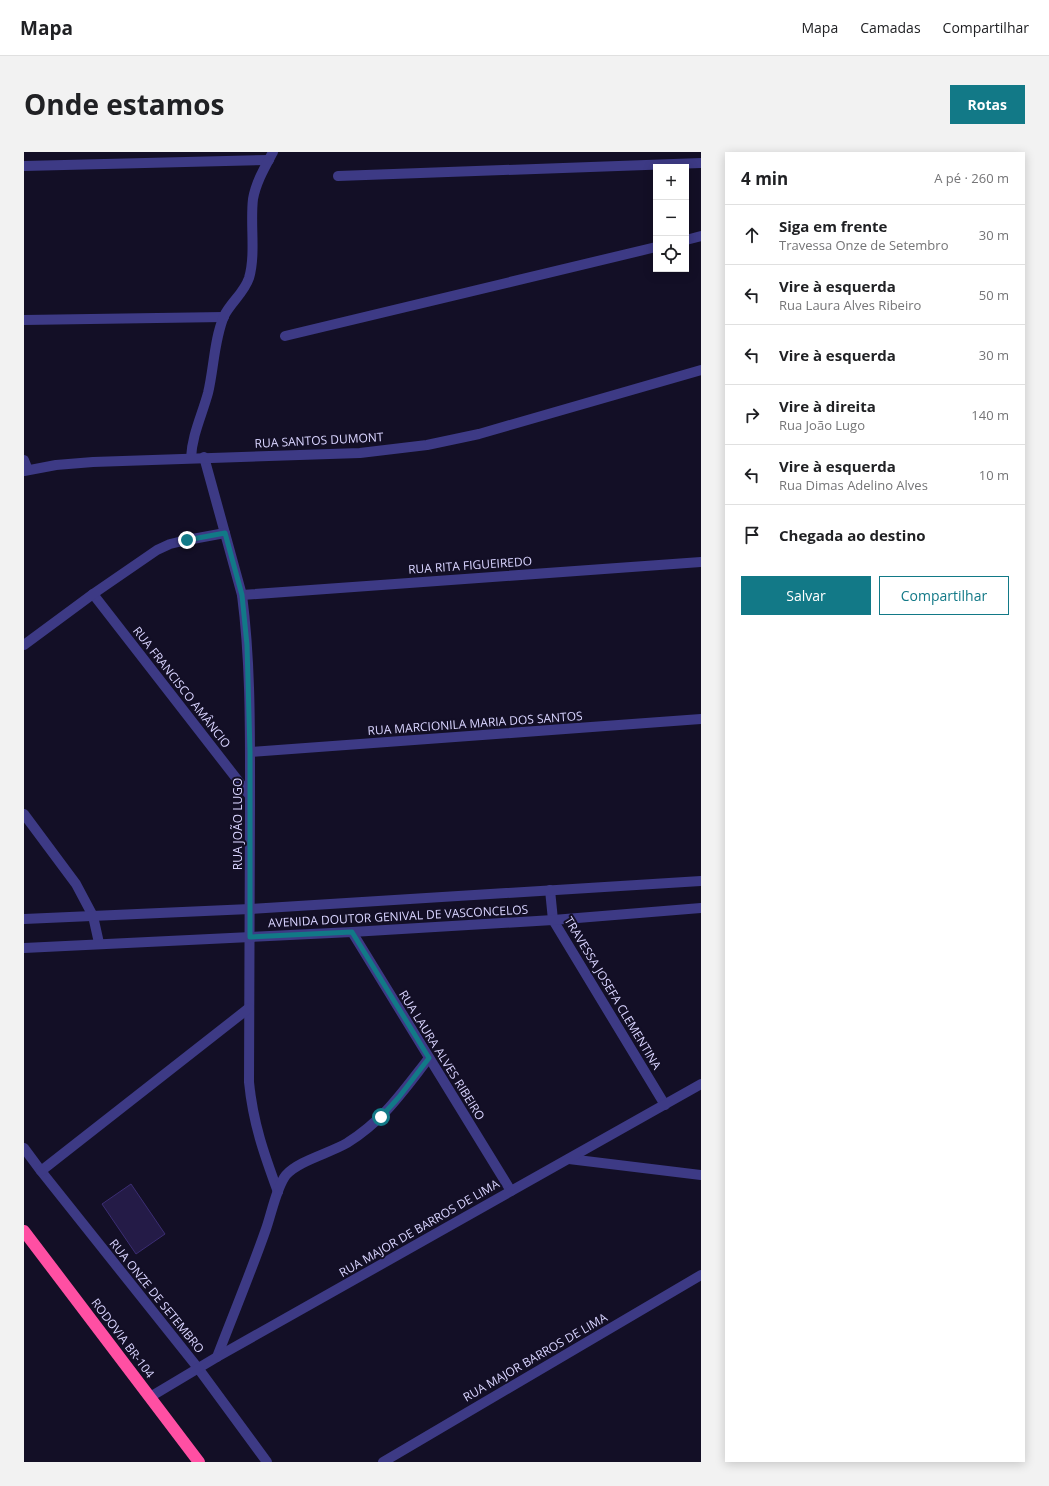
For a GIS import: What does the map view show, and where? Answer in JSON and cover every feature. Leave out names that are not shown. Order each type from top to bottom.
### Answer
[{"type":"highway","name":"RODOVIA BR-104","points":[[24,1231],[198,1462]]},
{"type":"street","points":[[24,166],[271,156],[256,185],[253,199],[251,264],[249,278],[246,286],[232,303],[224,317],[217,343],[207,395],[192,441],[191,458]]},
{"type":"street","points":[[338,176],[701,163]]},
{"type":"street","points":[[689,239],[701,236]]},
{"type":"street","points":[[285,336],[653,248]]},
{"type":"street","points":[[24,320],[224,317]]},
{"type":"street","name":"RUA SANTOS DUMONT","points":[[25,467],[56,464],[204,457],[360,453],[427,445],[479,434],[701,370]]},
{"type":"street","name":"RUA JOÃO LUGO","points":[[204,457],[242,595],[247,645],[250,752],[249,1082],[254,1119],[278,1192]]},
{"type":"street","points":[[24,645],[93,594],[157,550],[181,542],[225,533]]},
{"type":"street","name":"RUA RITA FIGUEIREDO","points":[[242,595],[701,562]]},
{"type":"street","name":"RUA FRANCISCO AMÂNCIO","points":[[93,594],[250,796]]},
{"type":"street","name":"RUA MARCIONILA MARIA DOS SANTOS","points":[[250,752],[701,719]]},
{"type":"street","points":[[24,814],[76,884],[93,916],[99,944]]},
{"type":"street","name":"AVENIDA DOUTOR GENIVAL DE VASCONCELOS","points":[[24,919],[250,909],[701,881]]},
{"type":"street","name":"TRAVESSA JOSEFA CLEMENTINA","points":[[550,890],[554,920],[664,1105]]},
{"type":"street","name":"AVENIDA DOUTOR GENIVAL DE VASCONCELOS","points":[[24,948],[352,932],[554,920],[701,908]]},
{"type":"street","name":"RUA LAURA ALVES RIBEIRO","points":[[352,932],[511,1191]]},
{"type":"street","points":[[41,1171],[249,1008]]},
{"type":"street","points":[[217,1357],[266,1229],[284,1177],[296,1167],[346,1143],[381,1117],[399,1097],[429,1058]]},
{"type":"street","name":"RUA MAJOR DE BARROS DE LIMA","points":[[150,1398],[217,1357],[701,1084]]},
{"type":"street","name":"RUA ONZE DE SETEMBRO","points":[[24,1148],[198,1368],[267,1462]]},
{"type":"street","points":[[569,1159],[701,1175]]},
{"type":"street","name":"RUA MAJOR BARROS DE LIMA","points":[[383,1462],[701,1275]]},
{"type":"building","points":[[131,1184],[165,1234],[136,1254],[102,1204]]},
{"type":"route","points":[[187,540],[225,533],[242,595],[245,616],[249,677],[250,937],[352,932],[429,1058],[399,1097],[381,1117]]}]
